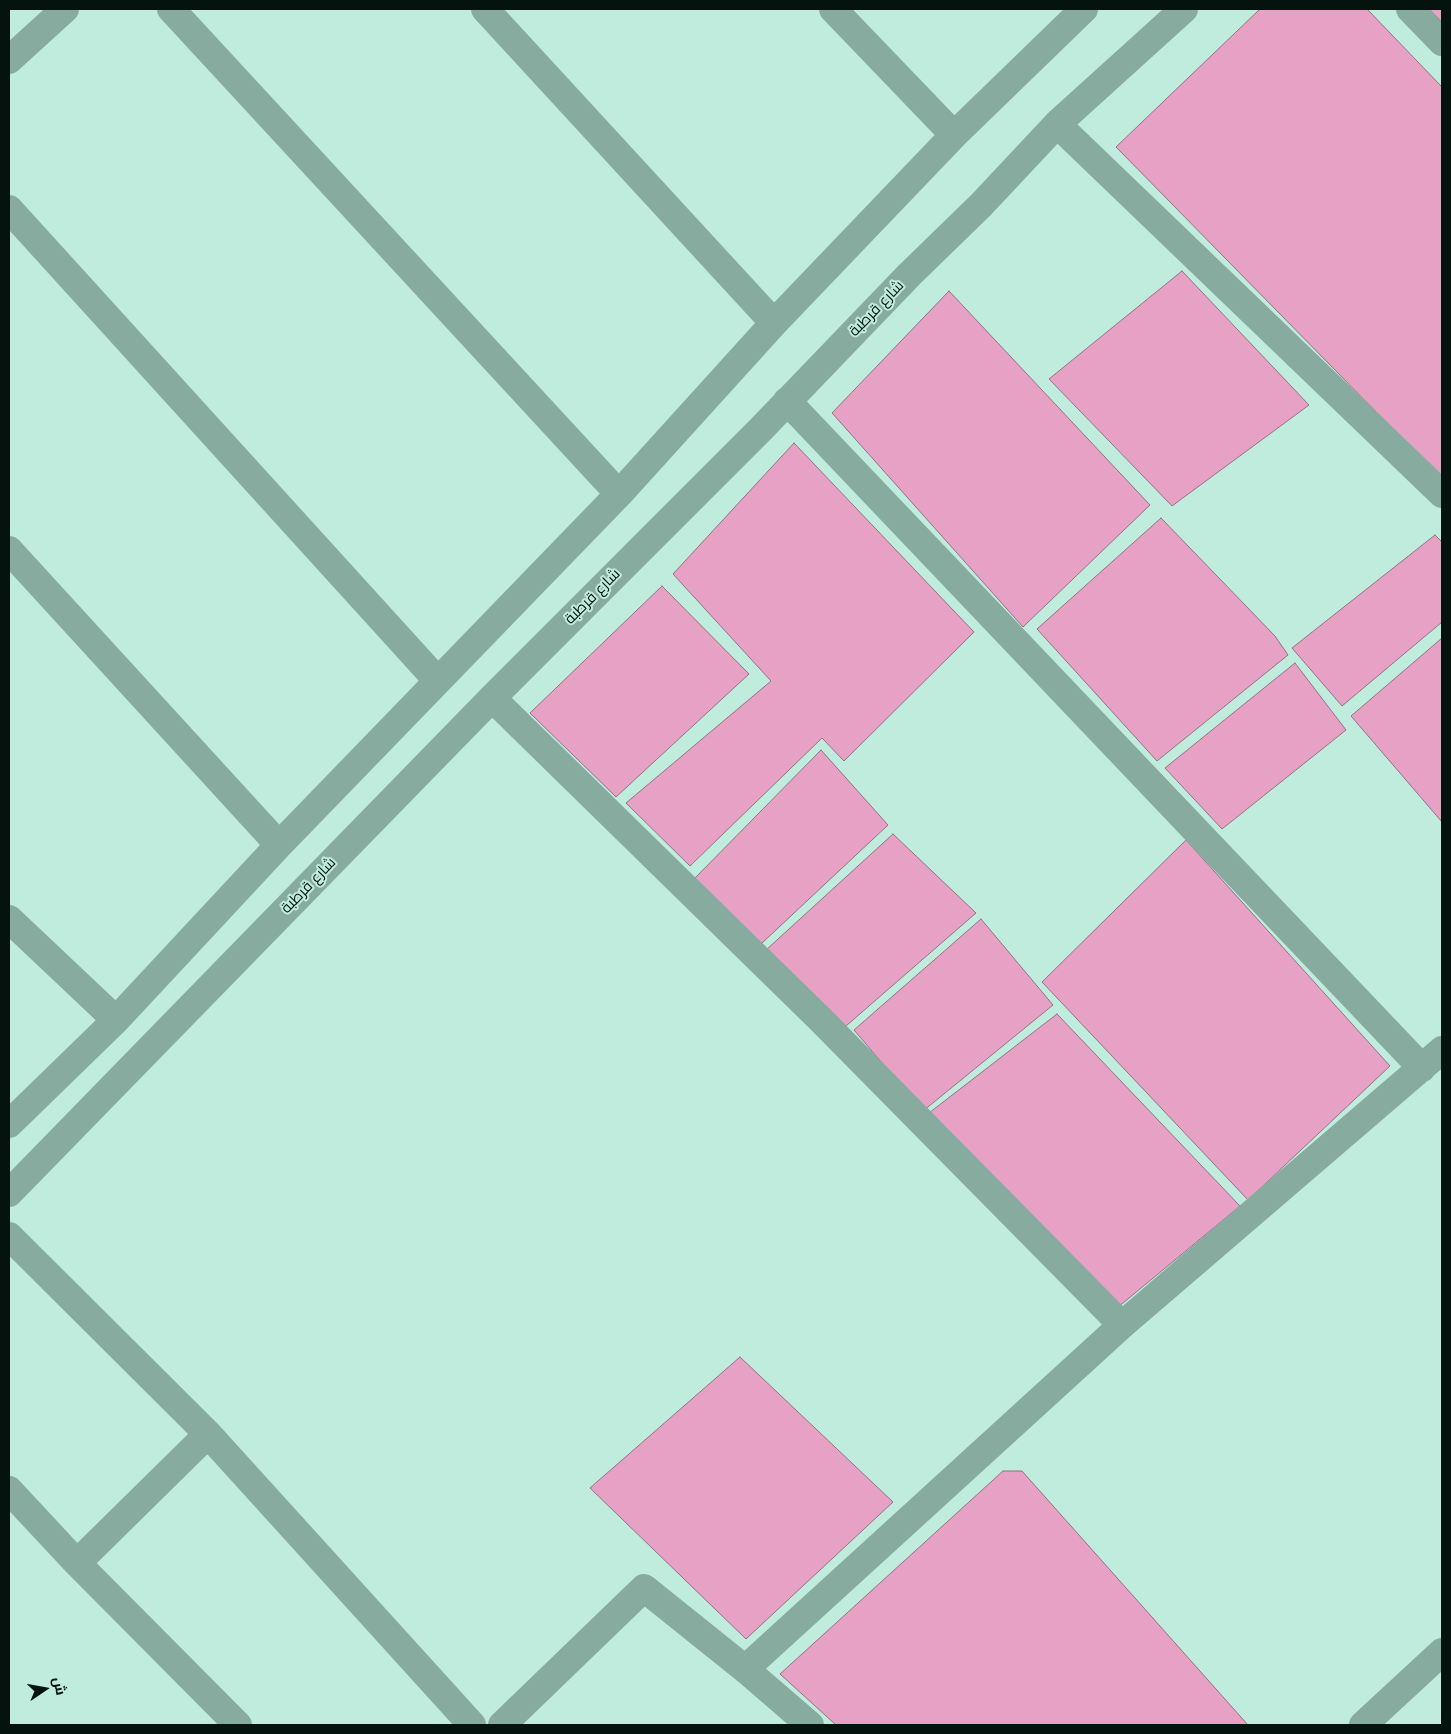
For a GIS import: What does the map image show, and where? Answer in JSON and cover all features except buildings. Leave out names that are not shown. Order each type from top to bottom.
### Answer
[{"type":"street","points":[[9,60],[65,9]]},
{"type":"street","points":[[170,9],[619,494]]},
{"type":"street","points":[[485,9],[774,323]]},
{"type":"street","points":[[833,9],[954,135]]},
{"type":"street","points":[[9,1124],[116,1020],[279,845],[619,494],[774,323],[954,135],[1084,9]]},
{"type":"street","name":"شارع قرطبة","points":[[9,1193],[492,698],[787,401],[909,275],[981,205],[1057,124],[1184,9]]},
{"type":"street","points":[[1410,9],[1442,42]]},
{"type":"street","points":[[1057,124],[1442,494]]},
{"type":"street","points":[[9,209],[437,680]]},
{"type":"street","points":[[787,401],[1422,1068]]},
{"type":"street","points":[[9,550],[279,845]]},
{"type":"street","points":[[492,698],[821,1020],[1122,1325]]},
{"type":"street","points":[[9,919],[116,1020]]},
{"type":"street","points":[[745,1669],[1122,1325],[1442,1050]]},
{"type":"street","points":[[9,1236],[208,1434],[472,1725]]},
{"type":"street","points":[[77,1563],[208,1434]]},
{"type":"street","points":[[9,1490],[77,1563],[238,1725]]},
{"type":"street","points":[[502,1725],[644,1588],[745,1669],[810,1725]]},
{"type":"street","points":[[1363,1725],[1442,1652]]}]
